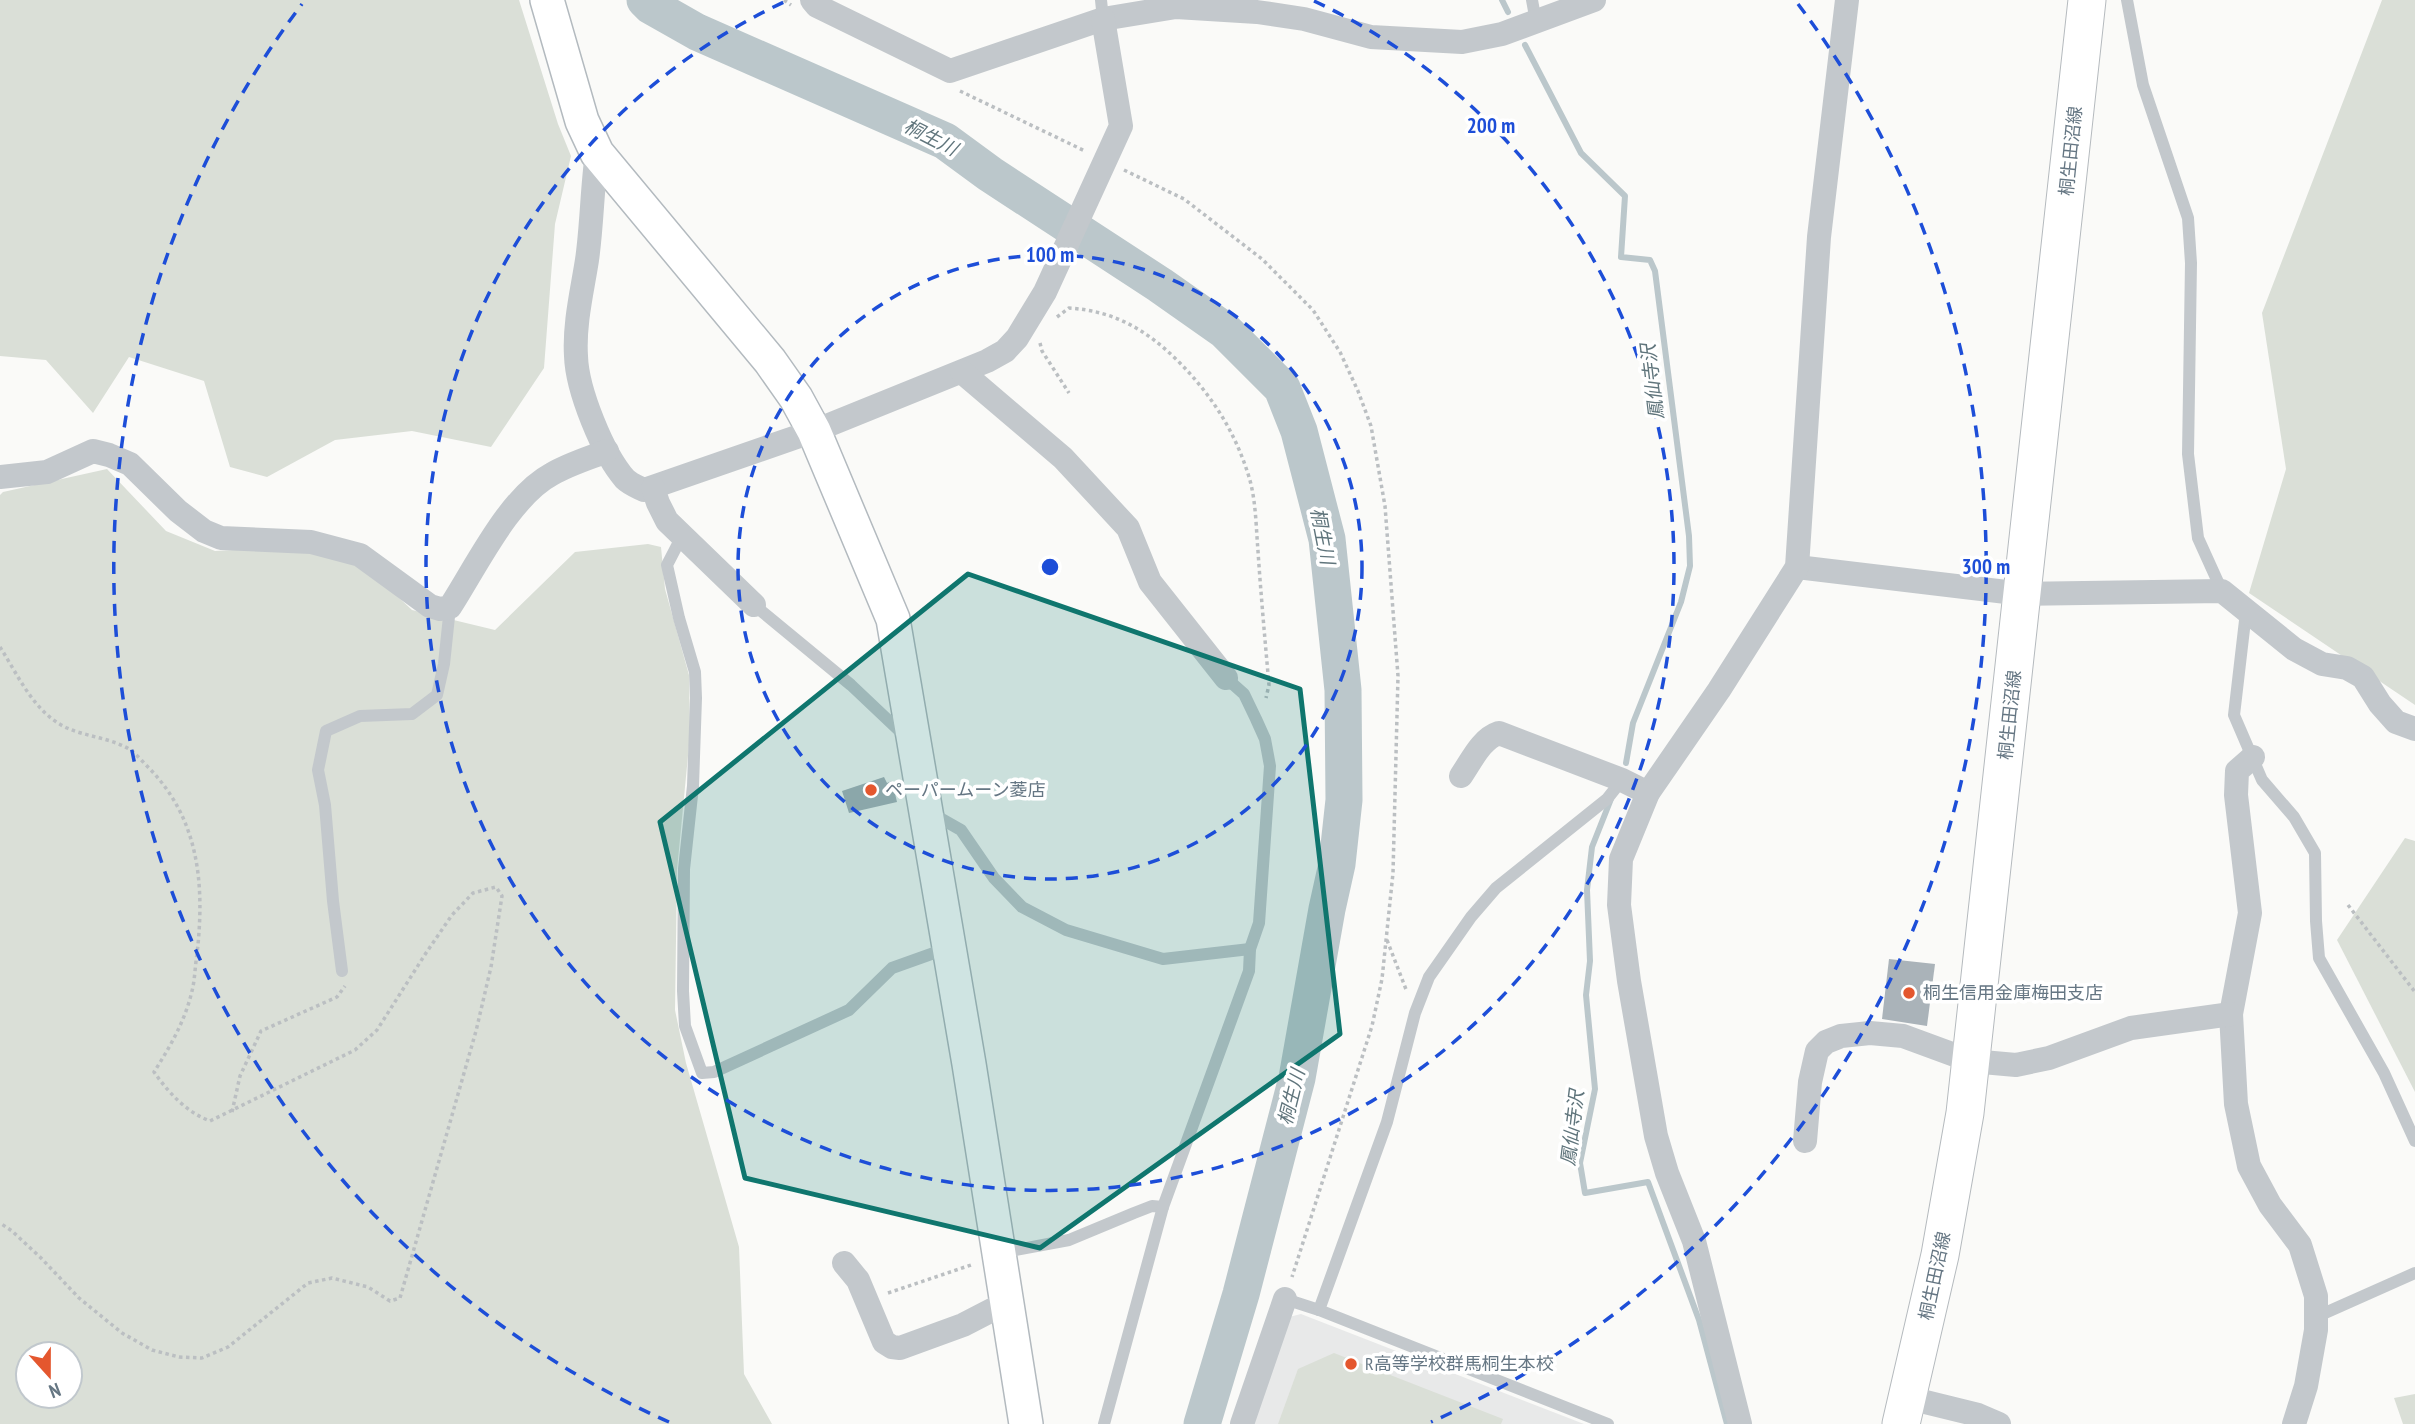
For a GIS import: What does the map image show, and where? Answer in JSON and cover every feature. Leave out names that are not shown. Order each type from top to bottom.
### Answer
[{"type":"main road","name":"桐生田沼線","points":[[1905,1411],[1940,1255],[1971,1061],[2087,0]]},
{"type":"street","points":[[547,0],[582,121],[597,153],[770,361],[796,398],[814,430],[893,619],[948,947],[990,1258],[1008,1306],[1026,1424]]},
{"type":"street","points":[[804,5],[817,6],[950,71],[1102,10],[1176,7],[1278,9],[1371,37],[1462,42],[1502,34],[1534,11],[1594,0]]},
{"type":"street","points":[[1740,1424],[1694,1241],[1656,1136],[1629,981],[1619,905],[1621,859],[1648,793],[1797,567],[1819,237],[1847,0]]},
{"type":"street","points":[[597,153],[576,356],[581,389],[607,451],[626,481],[644,490],[814,430],[962,372],[1005,351],[1017,338],[1045,292],[1121,126],[1102,10]]},
{"type":"street","points":[[962,372],[1063,458],[1128,528],[1150,582],[1226,678]]},
{"type":"street","points":[[0,477],[47,472],[93,451],[108,455],[130,464],[178,511],[204,531],[221,538],[311,542],[360,555],[430,606],[440,609],[450,607],[521,499],[551,474],[607,451]]},
{"type":"street","points":[[653,488],[667,522],[754,605]]},
{"type":"street","points":[[1797,567],[2023,594],[2222,591],[2294,649],[2322,664],[2347,668],[2363,677],[2380,705],[2396,722],[2415,729]]},
{"type":"street","points":[[1461,776],[1483,743],[1490,736],[1499,733],[1622,780],[1648,793]]},
{"type":"street","points":[[2253,757],[2237,771],[2236,795],[2250,913],[2231,1014],[2236,1104],[2249,1166],[2270,1205],[2300,1245],[2316,1296],[2316,1330],[2306,1386],[2294,1424]]},
{"type":"street","points":[[1805,1141],[1817,1051],[1826,1042],[1840,1035],[1870,1033],[1903,1036],[1971,1061],[2016,1065],[2049,1058],[2131,1028],[2231,1014]]},
{"type":"street","points":[[844,1263],[858,1280],[884,1342],[892,1347],[901,1348],[963,1325],[992,1310],[1008,1306]]},
{"type":"street","points":[[1242,1424],[1285,1299]]},
{"type":"street","points":[[1905,1411],[1978,1415],[1999,1424]]},
{"type":"lane","points":[[2127,0],[2143,85],[2188,218],[2188,454],[2197,538],[2222,591]]},
{"type":"lane","points":[[682,536],[667,565],[695,672],[693,786],[684,869],[683,991],[685,1026],[702,1073],[714,1072],[849,1010],[892,968],[948,947]]},
{"type":"lane","points":[[754,605],[851,685],[914,746]]},
{"type":"lane","points":[[342,971],[325,805],[318,771],[323,741],[326,731],[360,716],[412,714],[438,695],[450,607]]},
{"type":"lane","points":[[2246,612],[2234,715],[2262,780],[2294,817],[2315,853],[2315,921],[2319,958],[2384,1073],[2415,1141]]},
{"type":"lane","points":[[1104,1424],[1163,1207],[1249,971],[1250,949],[1259,923],[1270,766],[1265,739],[1244,694],[1226,678]]},
{"type":"lane","points":[[1319,1310],[1387,1122],[1415,1013],[1429,977],[1471,917],[1496,888],[1607,799],[1622,780]]},
{"type":"lane","points":[[924,809],[961,830],[994,878],[1022,907],[1066,930],[1163,959],[1250,949]]},
{"type":"lane","points":[[990,1258],[1069,1240],[1152,1206],[1163,1207]]},
{"type":"lane","points":[[2316,1317],[2415,1273]]},
{"type":"lane","points":[[1285,1299],[1608,1424]]},
{"type":"path","points":[[784,0],[804,5]]},
{"type":"path","points":[[960,91],[1184,199],[1262,259],[1313,310],[1340,352],[1371,426],[1385,506],[1398,676],[1393,873],[1387,939],[1372,1026],[1285,1299]]},
{"type":"path","points":[[1053,320],[1069,308],[1094,310],[1141,330],[1201,384],[1232,431],[1250,479],[1258,552],[1269,685],[1264,705],[1256,719]]},
{"type":"path","points":[[1040,343],[1042,351],[1069,393]]},
{"type":"path","points":[[0,647],[28,693],[48,715],[65,727],[132,751],[158,777],[182,811],[192,838],[199,871],[200,928],[192,990],[181,1023],[154,1073],[169,1093],[197,1116],[210,1121],[232,1112],[355,1050],[377,1030],[452,915],[472,893],[496,887],[502,896],[491,967],[476,1031],[400,1298],[390,1301],[368,1287],[332,1278],[308,1283],[228,1347],[202,1358],[179,1357],[152,1350],[122,1333],[79,1298],[41,1258],[0,1223]]},
{"type":"path","points":[[2348,905],[2415,992]]},
{"type":"path","points":[[1387,939],[1415,1013]]},
{"type":"path","points":[[232,1112],[240,1076],[261,1031],[337,997],[345,985],[342,971]]},
{"type":"path","points":[[867,1301],[990,1258]]},
{"type":"highlighted area","points":[[968,574],[1300,689],[1340,1034],[1040,1248],[745,1178],[660,822]]},
{"type":"shaded area","points":[[0,0],[519,0],[558,124],[571,156],[555,224],[544,368],[491,447],[412,431],[335,440],[267,477],[230,467],[204,381],[129,357],[93,413],[46,360],[0,356]]},
{"type":"shaded area","points":[[2382,0],[2415,0],[2415,705],[2249,593],[2286,469],[2262,313]]},
{"type":"shaded area","points":[[107,469],[166,531],[215,551],[342,544],[412,610],[495,630],[575,552],[648,544],[661,547],[665,589],[689,675],[690,735],[677,870],[675,1010],[686,1063],[739,1247],[744,1374],[772,1424],[0,1424],[0,495],[3,492]]},
{"type":"shaded area","points":[[2405,838],[2415,841],[2415,1092],[2337,940]]},
{"type":"shaded area","name":"R高等学校群馬桐生本校","points":[[1301,1314],[1584,1424],[1254,1424],[1289,1317]]},
{"type":"shaded area","points":[[1334,1353],[1503,1419],[1501,1424],[1278,1424],[1298,1369]]},
{"type":"shaded area","points":[[2415,1394],[2415,1424],[2403,1424],[2394,1398]]},
{"type":"building","points":[[884,777],[887,783],[892,781],[897,802],[849,813],[842,791]]},
{"type":"building","points":[[1889,959],[1935,964],[1927,1026],[1882,1019]]},
{"type":"waterway","name":"桐生川","points":[[645,0],[697,32],[945,141],[1224,330],[1282,388],[1299,431],[1327,539],[1343,690],[1344,800],[1337,864],[1297,1078],[1241,1294],[1202,1424]]},
{"type":"waterway","name":"鳳仙寺沢","points":[[1502,0],[1508,12]]},
{"type":"waterway","name":"鳳仙寺沢","points":[[1525,45],[1581,153],[1625,196],[1621,257],[1650,260],[1655,271],[1689,536],[1690,566],[1681,602],[1633,723],[1626,763]]},
{"type":"waterway","name":"鳳仙寺沢","points":[[1611,799],[1592,847],[1587,890],[1590,961],[1586,995],[1595,1089],[1580,1163],[1585,1193],[1648,1182],[1699,1320],[1727,1424]]},
{"type":"place","name":"ペーパームーン菱店","points":[[871,790]]},
{"type":"place","name":"桐生信用金庫梅田支店","points":[[1909,993]]},
{"type":"place","name":"R高等学校群馬桐生本校","points":[[1351,1364]]}]
